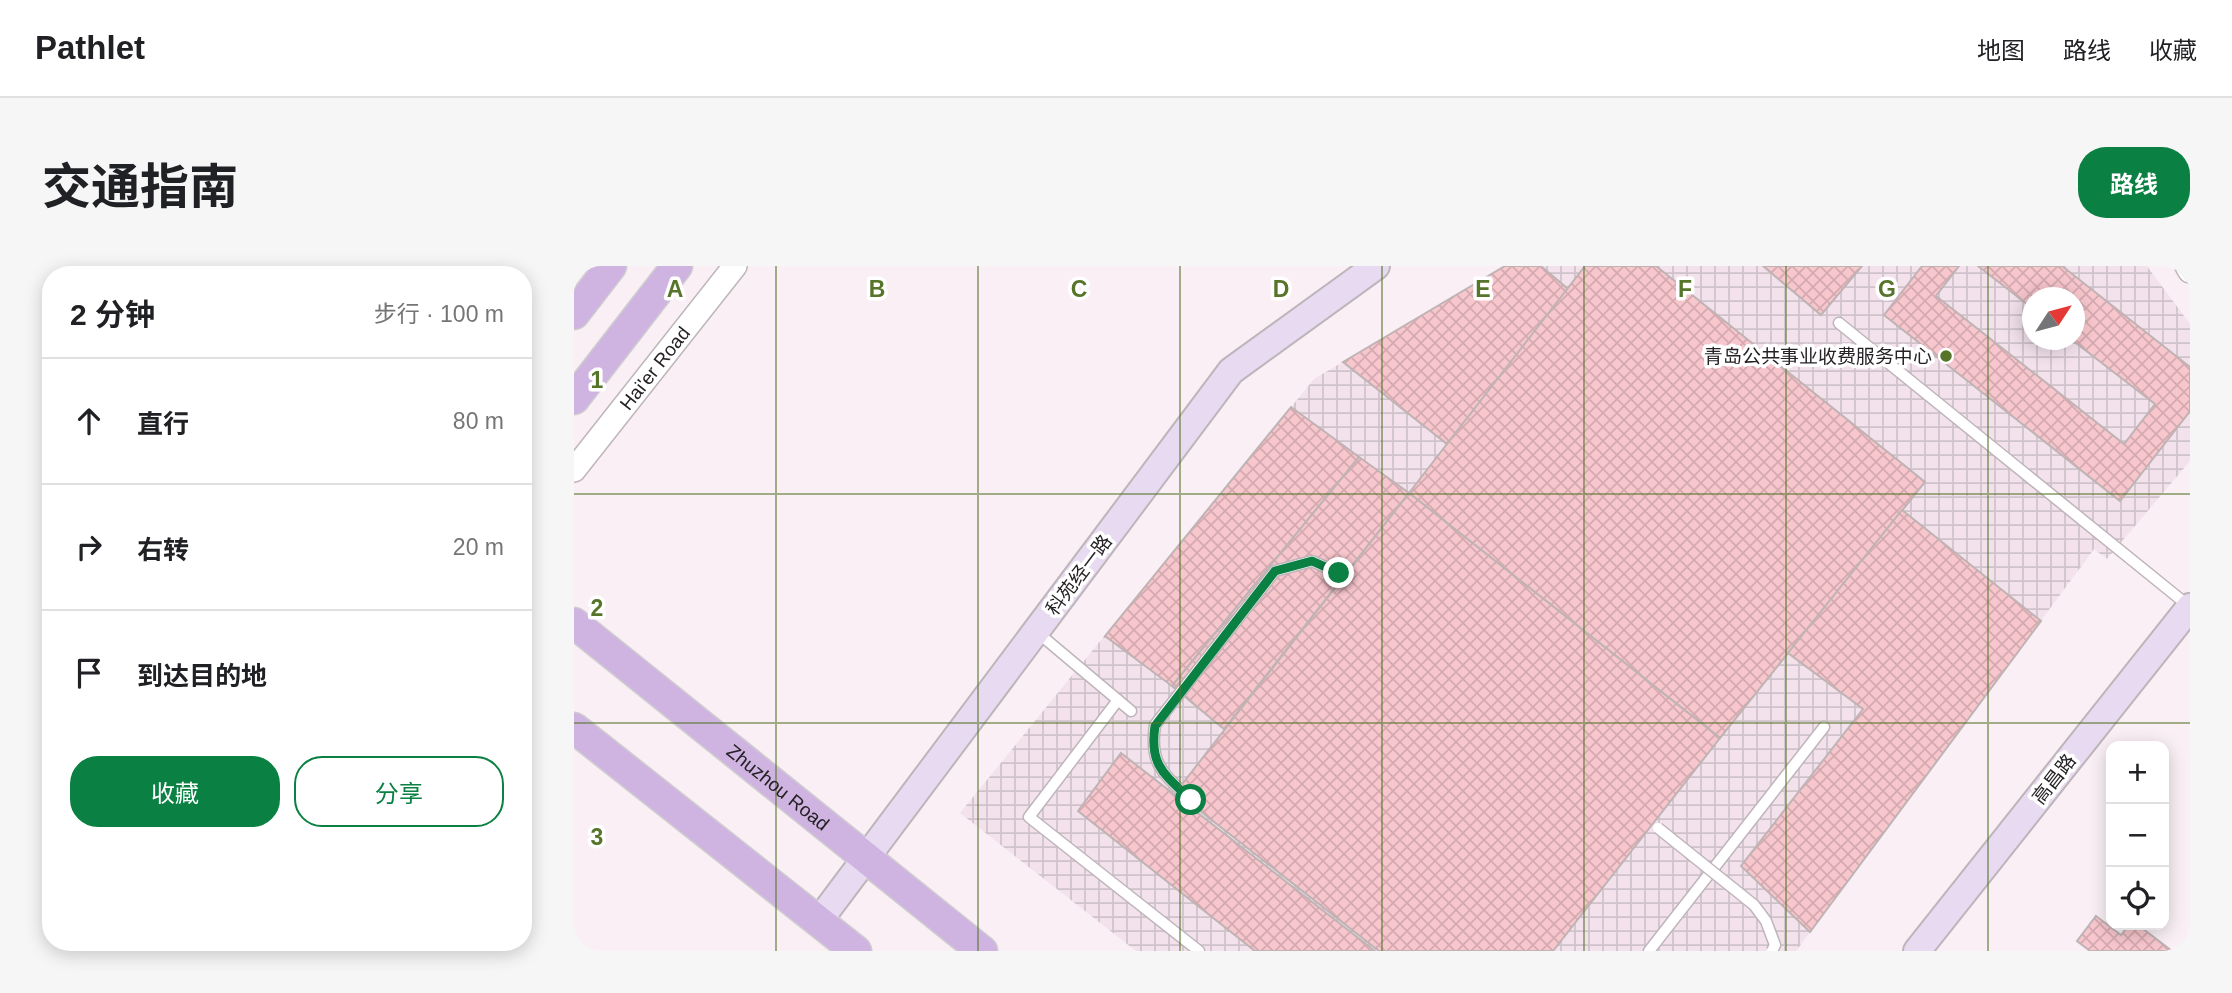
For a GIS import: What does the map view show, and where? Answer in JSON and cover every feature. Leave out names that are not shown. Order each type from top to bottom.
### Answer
[{"type":"main road","points":[[574,314],[611,266]]},
{"type":"main road","points":[[574,399],[677,266]]},
{"type":"main road","name":"科苑经一路","points":[[818,922],[1231,371],[1376,266]]},
{"type":"main road","name":"高昌路","points":[[1917,951],[2190,607]]},
{"type":"main road","name":"Zhuzhou Road","points":[[574,623],[982,951]]},
{"type":"main road","points":[[574,728],[856,951]]},
{"type":"street","name":"Hai'er Road","points":[[574,470],[735,266]]},
{"type":"street","points":[[2186,266],[2190,271]]},
{"type":"lane","points":[[1839,323],[2190,607]]},
{"type":"lane","points":[[1191,800],[1158,768],[1152,746],[1155,726],[1275,571],[1312,561],[1339,573]]},
{"type":"lane","points":[[1037,632],[1131,711]]},
{"type":"lane","points":[[1118,700],[1029,817],[1199,951]]},
{"type":"lane","points":[[1648,951],[1824,727]]},
{"type":"lane","points":[[1658,828],[1754,905],[1766,921],[1775,945],[1772,951]]},
{"type":"shaded area","points":[[1505,266],[2147,266],[2190,324],[2190,461],[2107,559],[2094,549],[1796,951],[1136,951],[960,813],[1314,379]]},
{"type":"building","points":[[1505,266],[1541,266],[1568,289],[1447,444],[1343,362]]},
{"type":"building","points":[[1585,266],[1656,266],[1925,482],[1720,738],[1409,493]]},
{"type":"building","points":[[1763,266],[1862,266],[1821,315]]},
{"type":"building","points":[[1922,266],[1959,266],[1936,296],[2124,444],[2155,404],[2085,350],[2085,287],[2022,287],[2022,300],[1978,266],[2062,266],[2190,367],[2190,411],[2120,501],[1884,315]]},
{"type":"building","points":[[1291,407],[1359,457],[1172,686],[1105,636]]},
{"type":"building","points":[[1359,457],[1409,493],[1224,729],[1172,686]]},
{"type":"building","points":[[1409,493],[1720,738],[1553,951],[1379,951],[1176,792]]},
{"type":"building","points":[[1902,510],[2041,621],[1810,932],[1741,866],[1863,709],[1788,653]]},
{"type":"building","points":[[1121,753],[1375,951],[1255,951],[1078,811]]},
{"type":"building","points":[[2096,916],[2106,924],[2106,930],[2114,930],[2121,935],[2125,930],[2145,930],[2172,951],[2090,951],[2077,941]]},
{"type":"place","name":"青岛公共事业收费服务中心","points":[[1946,356]]},
{"type":"route","points":[[1191,800],[1158,768],[1152,746],[1155,726],[1275,571],[1312,561],[1339,573]]}]
